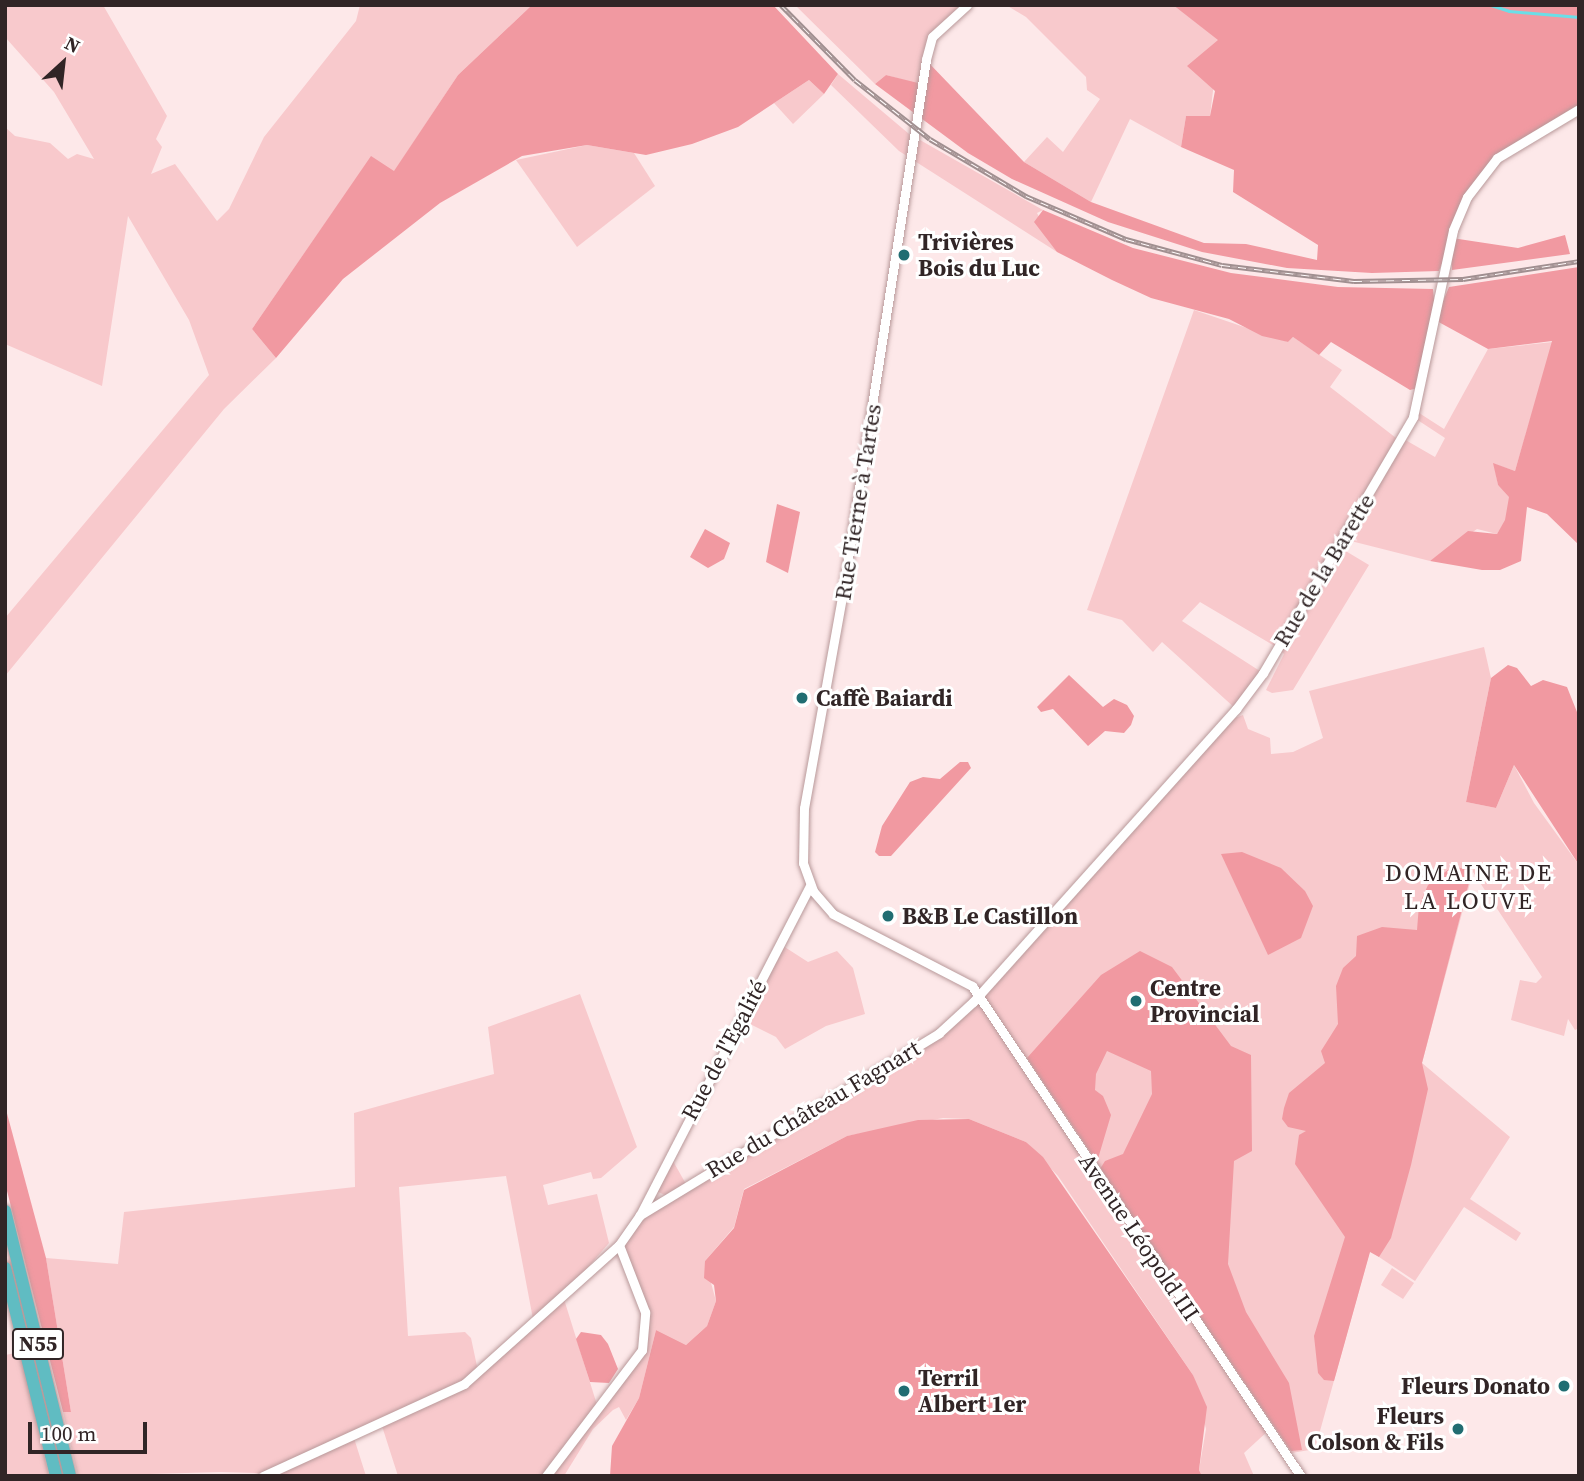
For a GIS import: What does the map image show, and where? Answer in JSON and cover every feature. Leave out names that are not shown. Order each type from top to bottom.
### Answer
[{"type":"highway","name":"N55","points":[[5,1211],[70,1476]]},
{"type":"highway","name":"N55","points":[[5,1268],[56,1476]]},
{"type":"street","name":"Rue Tierne à Tartes","points":[[810,885],[801,852],[804,808],[932,37],[967,5]]},
{"type":"street","name":"Rue de la Barette","points":[[979,996],[1255,685],[1413,417],[1453,230],[1467,197],[1497,158],[1579,109]]},
{"type":"street","points":[[810,885],[844,922],[966,983],[979,996]]},
{"type":"street","name":"Rue de l'Egalité","points":[[620,1245],[640,1215],[810,885]]},
{"type":"street","name":"Rue du Château Fagnart","points":[[640,1215],[939,1033],[979,996]]},
{"type":"street","name":"Avenue Léopold III","points":[[979,996],[1300,1476]]},
{"type":"street","points":[[263,1476],[449,1392],[524,1331],[620,1245],[645,1312],[642,1350],[545,1476]]},
{"type":"street","points":[[1300,1476],[1309,1476]]},
{"type":"shaded area","points":[[5,5],[103,5],[167,116],[156,139],[162,147],[151,174],[175,164],[217,221],[229,209],[264,137],[356,21],[360,5],[532,5],[458,75],[394,172],[371,157],[252,329],[276,358],[224,409],[5,676],[5,618],[209,375],[189,320],[128,216],[102,386],[5,344],[5,127],[15,136],[50,143],[68,159],[77,154],[94,159],[54,92],[5,37]]},
{"type":"shaded area","points":[[532,5],[773,5],[838,74],[824,94],[809,80],[738,127],[692,144],[646,155],[587,145],[522,156],[440,203],[343,279],[276,358],[252,329],[371,156],[394,171],[458,75]]},
{"type":"shaded area","points":[[795,5],[967,5],[939,29],[922,85],[886,75],[875,84]]},
{"type":"shaded area","points":[[1006,5],[1173,5],[1219,40],[1210,116],[1186,116],[1181,147],[1130,119],[1091,202],[1024,162],[1047,137],[1063,152],[1100,99],[1087,90],[1086,77],[1026,17]]},
{"type":"shaded area","points":[[1173,5],[1579,5],[1579,109],[1511,149],[1479,179],[1452,238],[1518,248],[1565,235],[1570,254],[1452,270],[1451,240],[1439,271],[1372,273],[1287,268],[1202,252],[1108,222],[1012,179],[968,153],[875,84],[886,75],[922,84],[926,60],[1024,162],[1091,202],[1204,243],[1246,244],[1317,260],[1318,245],[1233,192],[1234,170],[1181,147],[1186,116],[1210,116],[1215,91],[1187,66],[1218,40]]},
{"type":"shaded area","points":[[838,74],[915,139],[914,155],[920,140],[1043,210],[1037,213],[1057,252],[899,151],[831,85]]},
{"type":"shaded area","points":[[809,80],[824,94],[793,124],[774,103]]},
{"type":"shaded area","points":[[587,145],[634,153],[655,186],[577,247],[516,160]]},
{"type":"shaded area","points":[[1043,210],[1133,248],[1231,273],[1338,287],[1433,289],[1436,318],[1449,287],[1579,267],[1579,545],[1547,514],[1527,507],[1521,561],[1500,570],[1482,570],[1430,561],[1468,531],[1497,534],[1505,520],[1509,497],[1498,485],[1493,463],[1515,471],[1552,341],[1488,349],[1435,320],[1422,387],[1410,390],[1331,342],[1319,355],[1293,337],[1288,342],[1262,336],[1229,319],[1151,298],[1112,280],[1057,252],[1034,222]]},
{"type":"shaded area","points":[[1194,310],[1288,342],[1293,337],[1342,370],[1330,387],[1400,441],[1402,438],[1435,457],[1445,438],[1413,417],[1416,411],[1444,429],[1488,349],[1553,342],[1515,471],[1494,464],[1498,485],[1510,496],[1506,520],[1497,534],[1477,529],[1430,561],[1343,539],[1339,547],[1369,565],[1293,690],[1272,693],[1266,690],[1284,654],[1278,648],[1200,602],[1182,621],[1263,673],[1236,709],[1162,642],[1153,652],[1122,620],[1087,610]]},
{"type":"shaded area","points":[[777,504],[800,512],[788,573],[766,562]]},
{"type":"shaded area","points":[[705,529],[730,543],[724,559],[708,568],[690,557]]},
{"type":"shaded area","points":[[1484,647],[1491,678],[1466,802],[1496,808],[1514,765],[1534,803],[1579,865],[1579,1028],[1575,1030],[1568,1019],[1564,1036],[1511,1020],[1520,980],[1536,983],[1542,977],[1473,872],[1422,1063],[1510,1137],[1470,1199],[1521,1233],[1516,1241],[1464,1207],[1415,1281],[1370,1251],[1315,1449],[1286,1454],[1269,1430],[1244,1453],[1254,1476],[1202,1476],[1199,1470],[1206,1429],[1193,1375],[1058,1176],[1026,1142],[969,1119],[943,1118],[847,1136],[744,1189],[734,1227],[705,1261],[716,1301],[707,1326],[686,1345],[656,1330],[639,1398],[626,1420],[619,1407],[613,1410],[593,1429],[564,1476],[398,1476],[381,1423],[353,1435],[366,1476],[221,1472],[78,1476],[63,1412],[71,1412],[46,1258],[118,1264],[124,1212],[355,1187],[354,1113],[494,1074],[488,1027],[580,994],[637,1147],[601,1178],[593,1179],[591,1172],[543,1185],[548,1205],[597,1194],[609,1243],[563,1296],[598,1408],[636,1359],[646,1331],[619,1245],[640,1215],[667,1196],[656,1191],[669,1154],[686,1184],[939,1033],[1224,722],[1243,715],[1248,729],[1270,738],[1271,754],[1293,752],[1323,738],[1309,691]],"holes":[[[506,1176],[533,1319],[478,1371],[471,1338],[465,1332],[408,1336],[399,1187]]]},
{"type":"shaded area","points":[[1508,665],[1517,668],[1531,686],[1543,680],[1567,687],[1579,717],[1579,865],[1514,765],[1496,808],[1466,802],[1491,678]]},
{"type":"shaded area","points":[[1069,675],[1103,707],[1114,699],[1127,705],[1134,716],[1124,733],[1105,731],[1088,746],[1053,709],[1041,712],[1037,707]]},
{"type":"shaded area","points":[[960,762],[968,762],[971,768],[891,856],[879,856],[875,852],[882,826],[910,782],[923,777],[940,779]]},
{"type":"shaded area","points":[[1242,852],[1281,868],[1305,891],[1313,906],[1301,938],[1268,955],[1221,854]]},
{"type":"shaded area","points":[[1453,866],[1472,871],[1422,1063],[1428,1089],[1411,1165],[1391,1238],[1379,1257],[1370,1252],[1334,1381],[1324,1380],[1318,1373],[1314,1336],[1345,1237],[1295,1164],[1299,1135],[1306,1131],[1288,1127],[1282,1119],[1284,1108],[1289,1093],[1325,1063],[1321,1051],[1338,1024],[1336,986],[1343,968],[1356,956],[1357,936],[1382,927],[1417,930],[1419,905],[1428,885]]},
{"type":"shaded area","points":[[780,944],[808,962],[837,951],[853,968],[865,1014],[826,1026],[785,1049],[776,1037],[740,1019]]},
{"type":"shaded area","points":[[1140,951],[1172,967],[1231,1046],[1251,1055],[1252,1151],[1234,1161],[1228,1264],[1246,1312],[1289,1383],[1302,1450],[1291,1451],[1100,1169],[1105,1161],[1123,1154],[1152,1094],[1151,1071],[1107,1051],[1096,1074],[1095,1090],[1103,1096],[1111,1115],[1097,1162],[1027,1058],[1101,975]]},
{"type":"shaded area","points":[[5,1106],[46,1258],[71,1412],[63,1412],[5,1183]]},
{"type":"shaded area","points":[[969,1119],[1026,1142],[1043,1157],[1193,1375],[1207,1407],[1199,1470],[1202,1476],[610,1476],[612,1446],[639,1398],[656,1330],[686,1345],[707,1326],[716,1301],[714,1285],[704,1278],[705,1261],[734,1228],[744,1190],[847,1136],[918,1120]]},
{"type":"shaded area","points":[[1392,1268],[1414,1283],[1403,1299],[1381,1285]]},
{"type":"shaded area","points":[[581,1332],[601,1335],[608,1344],[618,1369],[609,1383],[590,1382],[576,1339]]},
{"type":"shaded area","points":[[21,1352],[49,1476],[5,1476],[5,1355]]},
{"type":"waterway","points":[[1491,5],[1509,11],[1579,17]]},
{"type":"railway","points":[[781,5],[855,80],[930,139],[1026,196],[1126,239],[1222,265],[1354,281],[1463,279],[1579,261]]},
{"type":"place","name":"Trivières Bois du Luc","points":[[904,255]]},
{"type":"place","name":"Caffè Baiardi","points":[[802,698]]},
{"type":"place","name":"B&B Le Castillon","points":[[888,916]]},
{"type":"place","name":"Centre Provincial","points":[[1136,1001]]},
{"type":"place","name":"Fleurs Donato","points":[[1564,1386]]},
{"type":"place","name":"Terril Albert 1er","points":[[904,1391]]},
{"type":"place","name":"Fleurs Colson & Fils","points":[[1458,1429]]},
{"type":"district","name":"DOMAINE DE LA LOUVE","points":[[1469,887]]}]
